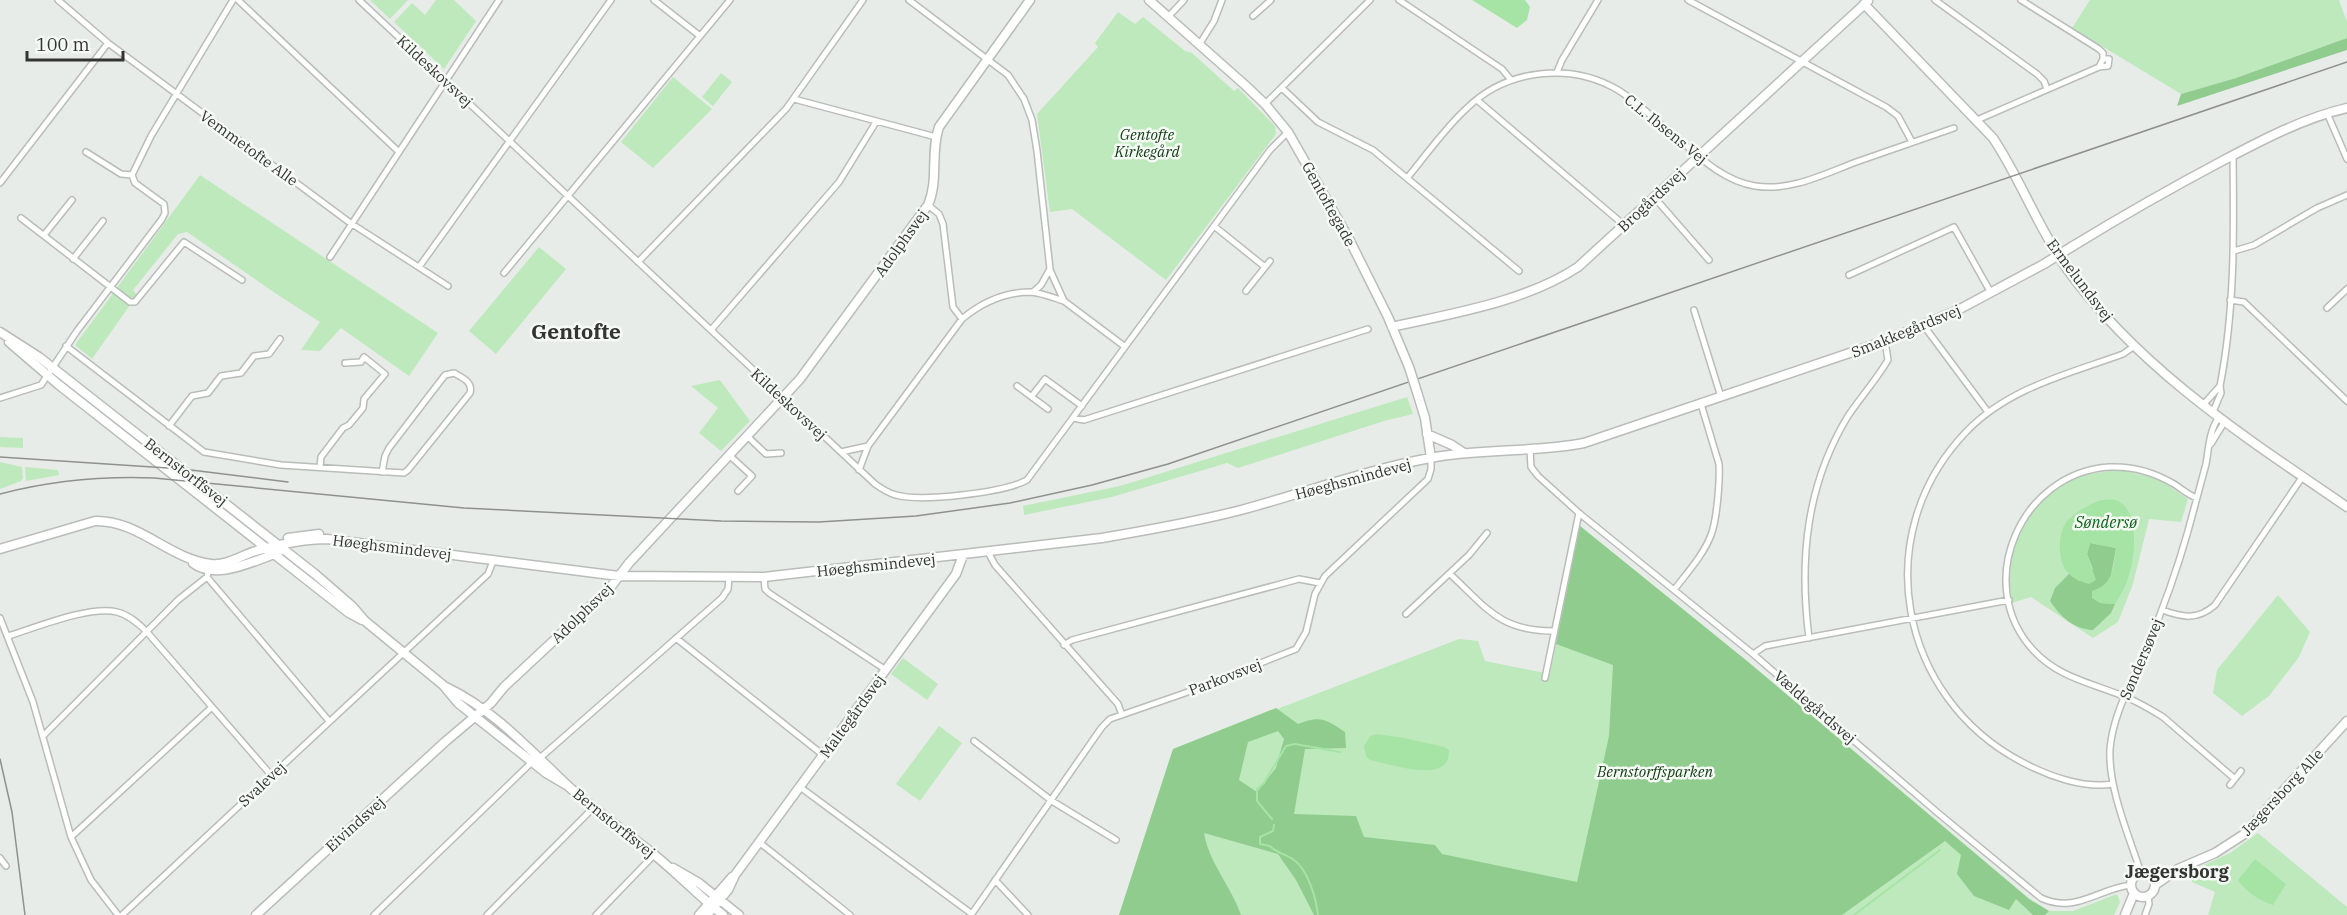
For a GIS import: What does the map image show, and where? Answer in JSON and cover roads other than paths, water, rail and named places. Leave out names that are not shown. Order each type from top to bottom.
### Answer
[{"type":"street","name":"Vemmetofte Alle","points":[[58,0],[108,43],[351,224],[448,286]]},
{"type":"street","points":[[0,398],[40,386],[66,346],[162,219],[165,209],[160,200],[135,183],[132,175],[151,136],[233,0]]},
{"type":"street","points":[[238,0],[399,152]]},
{"type":"street","name":"Kildeskovsvej","points":[[358,0],[859,470],[886,492],[912,498],[987,491],[1027,480],[1270,150],[1288,132]]},
{"type":"street","points":[[330,257],[499,0]]},
{"type":"street","points":[[419,267],[612,0]]},
{"type":"street","points":[[654,0],[700,36]]},
{"type":"street","points":[[504,273],[730,0]]},
{"type":"street","points":[[638,262],[794,99],[863,0]]},
{"type":"street","points":[[909,0],[1008,75],[1029,111],[1037,151],[1050,269],[1064,301]]},
{"type":"street","name":"Adolphsvej","points":[[480,708],[598,600],[783,398],[818,355],[928,205],[934,187],[936,137],[944,118],[1030,0]]},
{"type":"street","name":"Gentoftegade","points":[[1149,0],[1265,104],[1288,132],[1349,240],[1392,327],[1409,367],[1425,418],[1431,458]]},
{"type":"street","points":[[1168,17],[1184,0]]},
{"type":"street","points":[[1199,45],[1214,21],[1222,0]]},
{"type":"street","points":[[1253,16],[1271,0]]},
{"type":"street","points":[[1265,104],[1370,0]]},
{"type":"street","points":[[1399,0],[1502,69],[1511,80]]},
{"type":"street","points":[[1557,72],[1598,0]]},
{"type":"street","points":[[1688,0],[1886,107],[1904,123],[1912,142]]},
{"type":"street","points":[[1935,0],[2037,74],[2048,89]]},
{"type":"street","points":[[1977,120],[2102,67],[2103,53],[2099,49],[2021,0]]},
{"type":"street","name":"Brogårdsvej","points":[[1392,327],[1484,306],[1555,280],[1578,267],[1867,2]]},
{"type":"street","name":"Ermelundsvej","points":[[1867,2],[1977,120],[2006,159],[2049,242],[2103,315],[2133,347],[2219,417],[2347,507]]},
{"type":"street","points":[[0,183],[108,43]]},
{"type":"street","name":"C.L. Ibsens Vej","points":[[1408,177],[1467,107],[1490,90],[1511,80],[1557,72],[1580,76],[1617,90],[1716,170],[1736,181],[1754,186],[1791,185],[1954,128]]},
{"type":"street","points":[[1282,88],[1309,116],[1362,143],[1408,177],[1519,271]]},
{"type":"street","points":[[794,99],[936,137]]},
{"type":"street","points":[[1477,100],[1624,225]]},
{"type":"street","name":"Smakkegårdsvej","points":[[1431,458],[1464,453],[1552,449],[1584,443],[1886,341],[1924,326],[1991,293],[2178,184],[2280,131],[2326,113],[2347,108]]},
{"type":"street","points":[[2326,113],[2347,159]]},
{"type":"street","points":[[711,330],[839,182],[876,122]]},
{"type":"street","points":[[86,152],[121,174],[132,175]]},
{"type":"street","name":"Søndersøvej","points":[[2141,873],[2113,784],[2111,737],[2116,717],[2162,610],[2197,498],[2210,445],[2210,434],[2219,417],[2234,251],[2233,155]]},
{"type":"street","points":[[2234,251],[2254,245],[2317,208],[2347,195]]},
{"type":"street","points":[[1654,197],[1709,260]]},
{"type":"street","points":[[44,235],[72,200]]},
{"type":"street","points":[[928,205],[939,214],[943,224],[953,307],[962,320]]},
{"type":"street","points":[[21,218],[130,302],[135,302],[184,242],[242,280]]},
{"type":"street","points":[[74,259],[103,221]]},
{"type":"street","points":[[1214,226],[1265,267]]},
{"type":"street","points":[[1849,275],[1954,226],[1991,293]]},
{"type":"street","points":[[1246,291],[1270,261]]},
{"type":"street","points":[[1033,292],[1041,285],[1050,269]]},
{"type":"street","points":[[2327,308],[2347,289]]},
{"type":"street","points":[[859,470],[868,446],[962,320],[975,308],[989,301],[1011,294],[1033,292],[1064,301],[1124,346]]},
{"type":"street","points":[[2230,300],[2244,302],[2347,401]]},
{"type":"street","points":[[1694,310],[1722,398]]},
{"type":"street","points":[[1924,326],[1988,412]]},
{"type":"street","points":[[1073,418],[1084,420],[1368,329]]},
{"type":"street","name":"Bernstorffsvej","points":[[0,333],[53,368],[272,539],[336,592],[365,621],[443,685],[458,703],[536,760],[657,857],[723,915]]},
{"type":"street","name":"Bernstorffsvej","points":[[0,333],[47,376],[349,613],[365,621]]},
{"type":"street","points":[[169,426],[192,396],[208,393],[221,376],[241,374],[254,356],[269,354],[280,339]]},
{"type":"street","points":[[1809,638],[1803,572],[1806,539],[1815,494],[1835,440],[1888,360],[1886,341]]},
{"type":"street","points":[[66,346],[196,448],[212,454],[281,465],[320,467],[382,472],[404,473],[470,393],[471,389],[467,381],[454,373],[445,375],[389,448],[382,472]]},
{"type":"street","points":[[2113,784],[2074,781],[2053,776],[2006,754],[1966,722],[1937,684],[1918,644],[1907,581],[1908,558],[1912,532],[1932,478],[1966,431],[1988,412],[2030,387],[2123,354],[2133,347]]},
{"type":"street","points":[[320,467],[321,457],[343,428],[350,425],[363,408],[364,399],[385,374],[364,357],[361,362],[345,363]]},
{"type":"street","points":[[1032,396],[1045,379],[1082,406]]},
{"type":"street","points":[[1017,386],[1048,409]]},
{"type":"street","points":[[2203,405],[2220,386]]},
{"type":"street","points":[[1674,590],[1705,546],[1713,528],[1720,474],[1701,404]]},
{"type":"street","points":[[1427,434],[1464,453]]},
{"type":"street","points":[[747,436],[766,454],[781,453]]},
{"type":"street","points":[[841,452],[868,446]]},
{"type":"street","name":"Vældegårdsvej","points":[[1530,450],[1532,467],[1538,476],[1579,513],[1753,654],[2041,898],[2060,904],[2070,904],[2138,893]]},
{"type":"street","points":[[729,455],[752,476],[738,491]]},
{"type":"street","points":[[1064,645],[1072,640],[1299,579],[1320,583],[1428,479],[1431,458]]},
{"type":"street","name":"Høeghsmindevej","points":[[208,570],[226,562],[312,540],[334,539],[619,576],[764,577],[988,552],[1158,529],[1240,510],[1391,467],[1431,458]]},
{"type":"street","points":[[2197,498],[2158,476],[2132,468],[2112,467],[2091,470],[2062,481],[2047,491],[2021,522],[2008,559],[2009,600],[2014,620],[2022,635],[2044,662],[2066,675],[2125,697],[2163,717],[2235,779]]},
{"type":"street","points":[[2162,610],[2194,617],[2207,612],[2215,605],[2302,476]]},
{"type":"street","points":[[1545,678],[1579,513]]},
{"type":"street","points":[[0,549],[95,521],[103,521],[123,525],[178,552],[208,570],[329,721]]},
{"type":"street","points":[[1406,614],[1450,574],[1487,533]]},
{"type":"street","points":[[272,539],[321,534],[334,539]]},
{"type":"street","points":[[988,552],[995,565],[1118,704],[1122,715]]},
{"type":"street","name":"Maltegårdsvej","points":[[711,905],[956,574],[963,555]]},
{"type":"street","name":"Svalevej","points":[[120,915],[488,574],[494,559]]},
{"type":"street","points":[[44,735],[208,570]]},
{"type":"street","points":[[1450,574],[1500,620],[1523,629],[1554,631]]},
{"type":"street","points":[[764,577],[765,589],[769,594],[886,670]]},
{"type":"street","points":[[374,915],[536,760],[722,598],[728,589],[729,578]]},
{"type":"street","name":"Parkovsvej","points":[[971,914],[1102,727],[1110,719],[1291,652],[1301,642],[1306,632],[1320,583]]},
{"type":"street","points":[[1753,654],[1765,646],[2009,600]]},
{"type":"street","points":[[8,636],[90,612],[105,610],[128,616],[147,632],[271,776]]},
{"type":"street","points":[[0,618],[44,735],[71,837],[91,880],[120,915]]},
{"type":"street","points":[[676,638],[824,755]]},
{"type":"street","name":"Bernstorffsvej","points":[[443,685],[464,695],[536,760]]},
{"type":"street","points":[[71,837],[212,707]]},
{"type":"street","name":"Eivindsvej","points":[[256,915],[480,708]]},
{"type":"street","name":"Jægersborg Alle","points":[[2153,880],[2224,848],[2253,827],[2347,721]]},
{"type":"street","points":[[974,741],[1052,801],[1116,840]]},
{"type":"street","points":[[2230,785],[2241,771]]},
{"type":"street","points":[[800,787],[971,914]]},
{"type":"street","points":[[487,915],[594,807]]},
{"type":"street","points":[[759,842],[850,915]]},
{"type":"street","points":[[596,915],[657,857]]},
{"type":"street","name":"Bernstorffsvej","points":[[657,857],[739,915]]},
{"type":"street","points":[[0,858],[6,866]]},
{"type":"street","points":[[2138,893],[2152,892],[2153,880],[2141,873],[2134,877],[2138,893],[2149,904],[2145,915]]},
{"type":"street","points":[[995,880],[1028,915]]},
{"type":"street","points":[[2126,915],[2138,893]]},
{"type":"street","points":[[699,915],[711,905]]},
{"type":"street","points":[[707,915],[711,905]]},
{"type":"water","points":[[1472,0],[1525,0],[1530,7],[1527,20],[1517,28]]},
{"type":"water","name":"Søndersø","points":[[2101,500],[2115,500],[2123,505],[2129,512],[2134,534],[2131,569],[2126,585],[2115,604],[2100,603],[2092,598],[2092,591],[2108,580],[2113,569],[2116,548],[2090,543],[2087,554],[2096,580],[2089,584],[2068,573],[2060,554],[2060,539],[2064,525],[2080,511]]},
{"type":"water","points":[[1377,734],[1444,747],[1449,750],[1447,761],[1440,767],[1418,770],[1370,760],[1366,756],[1364,746],[1370,736]]},
{"type":"water","points":[[2255,859],[2286,884],[2273,905],[2253,895],[2238,880]]},
{"type":"waterway","points":[[1272,819],[1257,801],[1257,789],[1264,783],[1286,746],[1295,744],[1340,752]]},
{"type":"waterway","points":[[1274,825],[1273,831],[1260,837],[1260,844],[1270,846],[1299,865],[1310,885],[1318,915]]},
{"type":"waterway","points":[[1854,915],[1940,850]]},
{"type":"tram line","points":[[0,494],[76,480],[154,478],[464,508],[721,521],[819,522],[916,516],[1010,503],[1092,485],[1168,464],[2347,62]]},
{"type":"tram line","points":[[0,457],[183,469],[288,482]]},
{"type":"tram line","points":[[0,759],[12,812],[25,915]]},
{"type":"district","name":"Gentofte","points":[[576,331]]},
{"type":"district","name":"Jægersborg","points":[[2177,871]]},
{"type":"park label","name":"Gentofte Kirkegård","points":[[1147,142]]},
{"type":"park label","name":"Bernstorffsparken","points":[[1655,771]]}]
